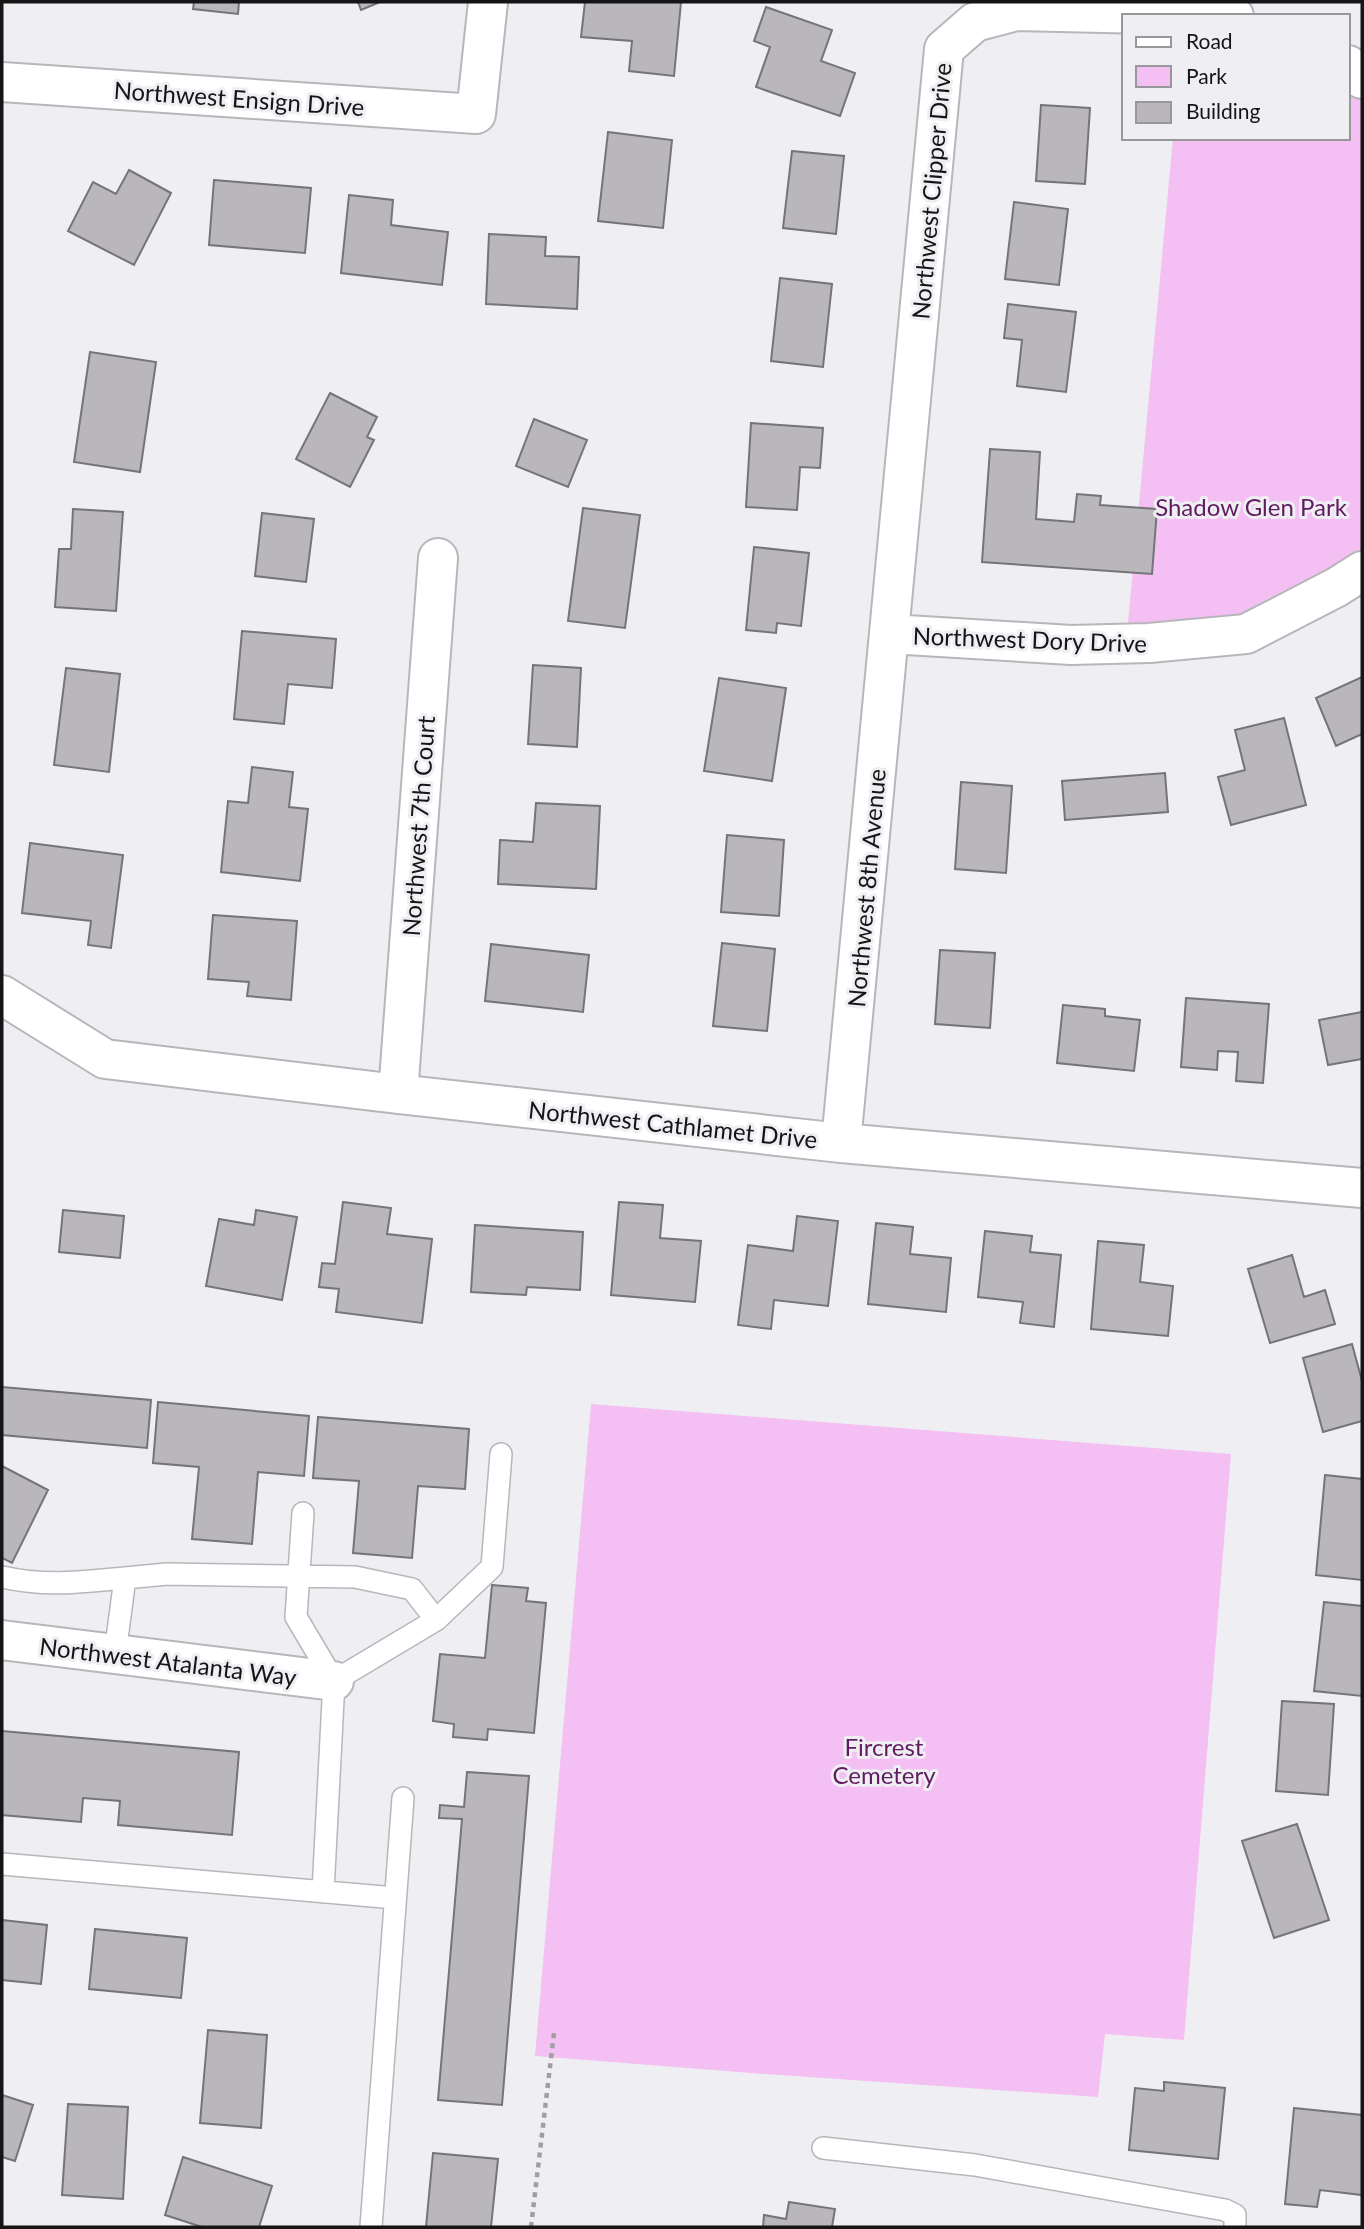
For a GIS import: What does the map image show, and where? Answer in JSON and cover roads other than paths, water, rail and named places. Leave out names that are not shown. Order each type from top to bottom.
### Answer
[{"type":"street","name":"Northwest Ensign Drive","points":[[2,82],[476,114],[488,2]]},
{"type":"street","name":"Northwest Clipper Drive","points":[[890,634],[944,49],[975,22],[1016,11],[1147,14]]},
{"type":"street","points":[[2,82],[2,90]]},
{"type":"street","name":"Northwest 7th Court","points":[[398,1094],[438,558]]},
{"type":"street","name":"Northwest Dory Drive","points":[[890,634],[1071,645],[1149,643],[1246,634],[1337,587],[1362,571]]},
{"type":"street","name":"Northwest 8th Avenue","points":[[841,1143],[890,634]]},
{"type":"street","name":"Northwest Cathlamet Drive","points":[[2,995],[106,1059],[841,1143],[1362,1188]]},
{"type":"street","name":"Northwest Atalanta Way","points":[[2,1640],[334,1681]]},
{"type":"lane","points":[[334,1681],[436,1620],[492,1567],[501,1454]]},
{"type":"lane","points":[[303,1513],[296,1617],[334,1681],[323,1892]]},
{"type":"lane","points":[[2,1577],[33,1584],[67,1584],[167,1574],[355,1577],[412,1589],[436,1620]]},
{"type":"lane","points":[[115,1654],[125,1578]]},
{"type":"lane","points":[[371,2227],[403,1798]]},
{"type":"lane","points":[[2,1864],[395,1898]]},
{"type":"lane","points":[[823,2148],[975,2165],[1225,2210],[1235,2215],[1235,2227]]},
{"type":"park label","name":"Shadow Glen Park","points":[[1251,506]]},
{"type":"park label","name":"Fircrest Cemetery","points":[[884,1760]]}]
